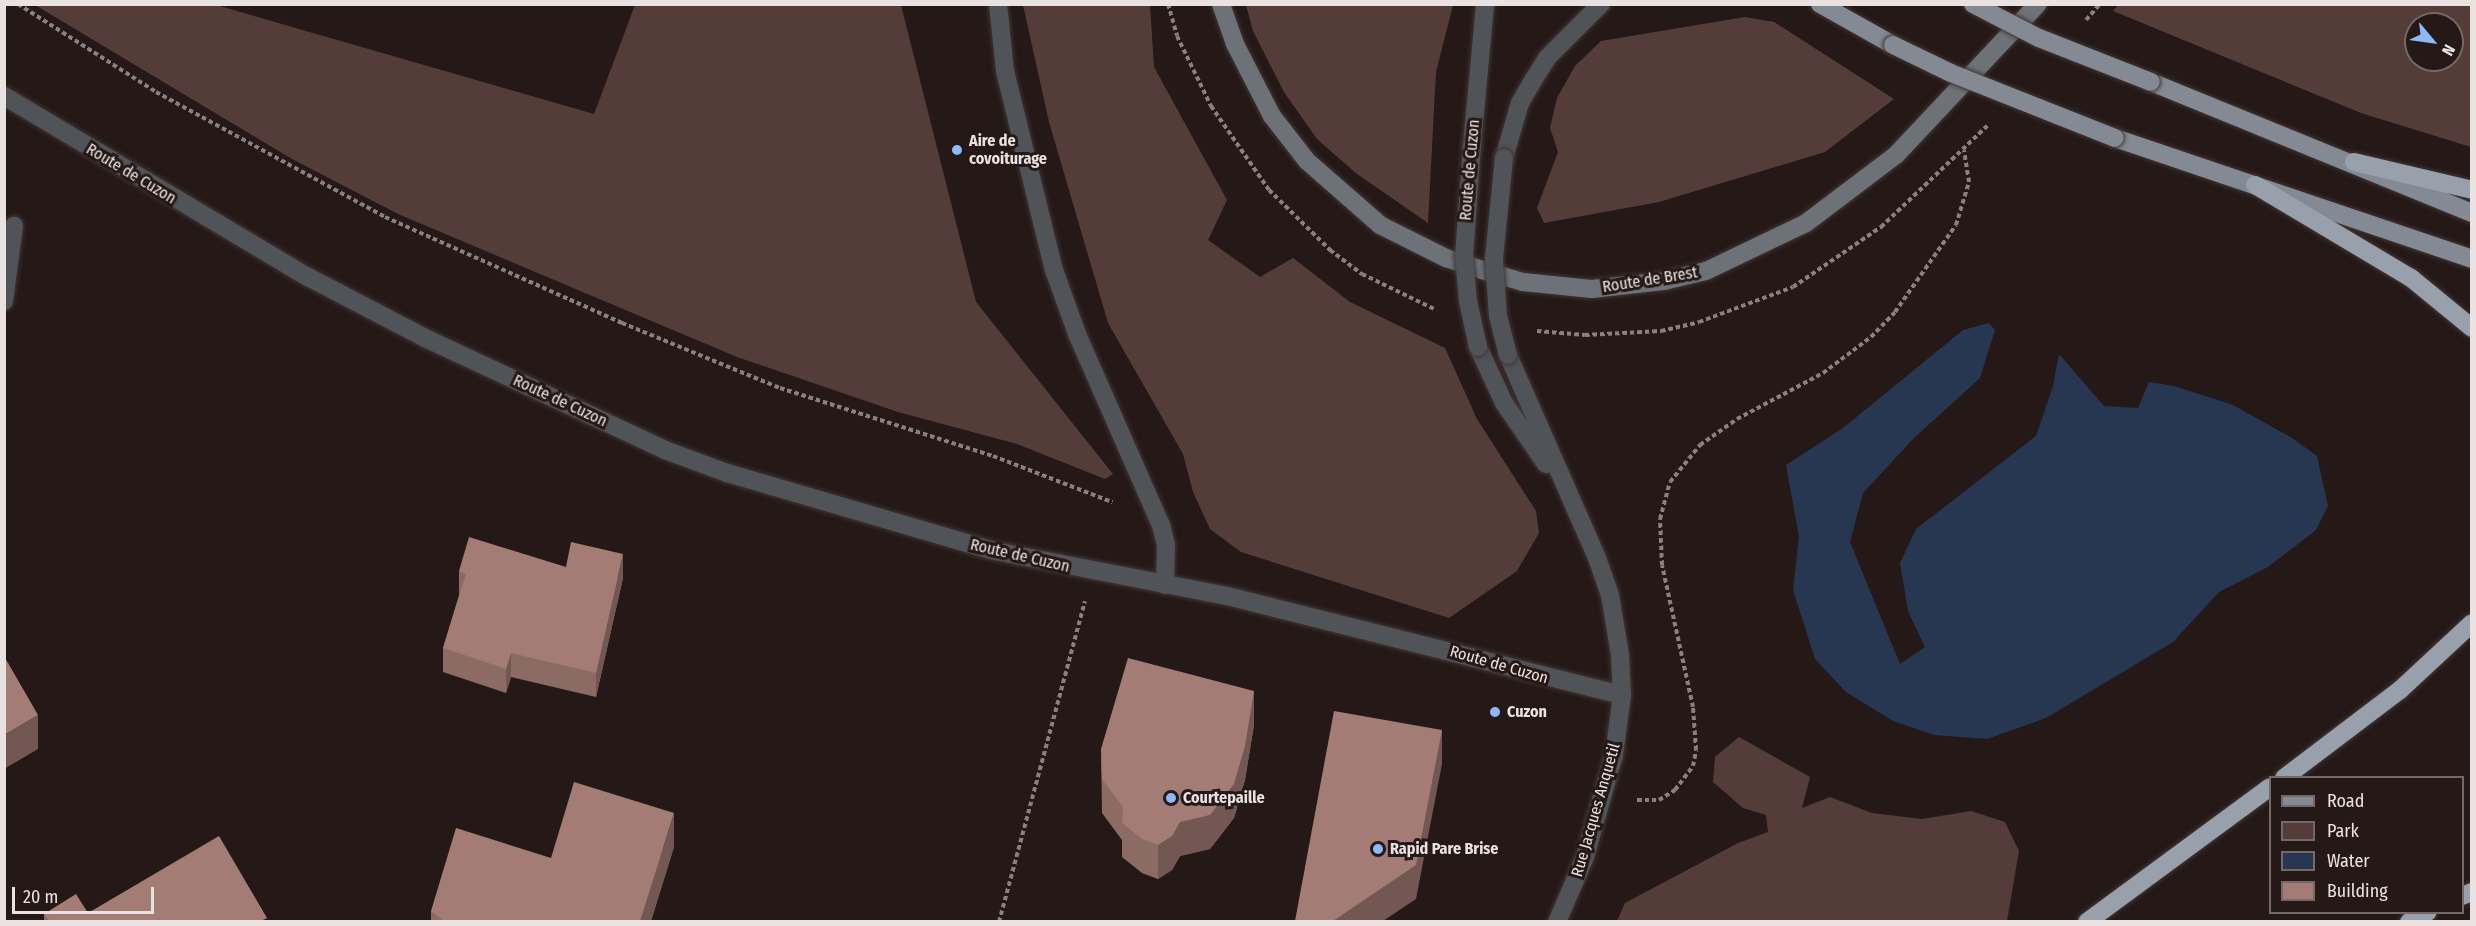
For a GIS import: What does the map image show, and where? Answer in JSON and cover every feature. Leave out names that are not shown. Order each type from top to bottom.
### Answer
[{"type":"highway","points":[[2354,162],[2472,190]]},
{"type":"highway","points":[[2255,185],[2411,278],[2472,328]]},
{"type":"highway","points":[[2285,776],[2400,690],[2472,623]]},
{"type":"highway","points":[[2086,921],[2269,788]]},
{"type":"highway","points":[[2409,921],[2424,914]]},
{"type":"main road","name":"Route de Brest","points":[[1221,4],[1235,44],[1272,117],[1307,161],[1380,225],[1446,258],[1482,270],[1522,282],[1592,290],[1664,281],[1706,271],[1806,223],[1896,155],[2037,4]]},
{"type":"main road","points":[[1820,4],[1893,45],[1951,73],[2115,138],[2472,259]]},
{"type":"main road","points":[[1973,4],[2039,38],[2354,162],[2472,213]]},
{"type":"street","points":[[998,4],[1008,82],[1054,270],[1077,334],[1153,504],[1166,545],[1165,585]]},
{"type":"street","name":"Route de Cuzon","points":[[1485,4],[1464,256],[1468,301],[1478,346],[1504,403],[1565,489]]},
{"type":"street","name":"Route de Cuzon","points":[[4,96],[308,277],[427,339],[665,450],[727,473],[990,550],[1289,610],[1577,687],[1622,695],[1610,595],[1596,555],[1508,355],[1498,316],[1494,259],[1504,158],[1520,103],[1543,65],[1601,4]]},
{"type":"street","points":[[4,301],[14,226]]},
{"type":"street","name":"Rue Jacques Anquetil","points":[[1557,921],[1574,888],[1605,790],[1622,695]]},
{"type":"path","points":[[18,4],[156,92],[312,180],[385,217],[622,323],[780,388],[993,456],[1131,509],[1153,504]]},
{"type":"path","points":[[1605,790],[1638,800],[1659,800],[1680,784],[1693,766],[1696,750],[1693,707],[1659,540],[1660,519],[1670,482],[1687,456],[1708,438],[1823,373],[1871,337],[1894,312],[1956,225],[1969,182],[1964,150]]},
{"type":"path","points":[[999,921],[1078,625]]},
{"type":"green space","points":[[2119,4],[2471,5],[2471,147],[2361,113],[2113,11]]},
{"type":"green space","points":[[35,5],[216,5],[594,114],[635,5],[901,5],[976,302],[1113,474],[1105,479],[1017,444],[898,412],[737,357],[398,214],[292,159]]},
{"type":"green space","points":[[1023,5],[1150,5],[1154,67],[1227,200],[1208,240],[1260,277],[1293,258],[1350,302],[1445,348],[1477,419],[1536,511],[1539,533],[1517,571],[1449,618],[1241,552],[1210,529],[1193,492],[1183,454],[1108,323],[1049,122]]},
{"type":"green space","points":[[1246,5],[1453,5],[1436,72],[1428,223],[1357,174],[1317,139],[1284,92],[1253,31]]},
{"type":"green space","points":[[1745,17],[1774,22],[1894,99],[1825,152],[1659,202],[1544,223],[1537,208],[1558,152],[1550,128],[1557,98],[1575,66],[1601,41]]},
{"type":"green space","points":[[1739,737],[1810,777],[1802,808],[1830,797],[1872,813],[1922,819],[1971,811],[2005,822],[2019,851],[2007,921],[1617,921],[1625,903],[1738,843],[1768,832],[1766,815],[1743,808],[1713,782],[1715,757]]},
{"type":"water","points":[[1989,323],[1995,330],[1980,378],[1914,438],[1863,493],[1850,542],[1900,664],[1925,647],[1908,611],[1900,563],[1916,529],[2036,436],[2053,386],[2059,354],[2104,406],[2138,408],[2149,382],[2174,386],[2233,405],[2292,438],[2317,456],[2328,506],[2316,530],[2268,567],[2219,592],[2173,642],[2046,718],[1987,739],[1934,735],[1893,721],[1846,692],[1815,659],[1793,590],[1799,537],[1786,465],[1843,428],[1963,330]]},
{"type":"building","points":[[469,537],[566,567],[571,542],[623,554],[596,673],[511,653],[506,669],[443,648],[466,574],[459,571]]},
{"type":"building","points":[[4,656],[38,715],[4,735]]},
{"type":"building","name":"Courtepaille","points":[[1128,658],[1254,691],[1245,746],[1234,784],[1210,815],[1180,822],[1172,836],[1158,845],[1142,839],[1122,823],[1123,807],[1102,779],[1101,749]]},
{"type":"building","points":[[1334,711],[1442,730],[1416,865],[1333,921],[1295,921]]},
{"type":"building","points":[[574,782],[674,813],[640,921],[444,921],[431,911],[456,828],[551,858]]},
{"type":"building","points":[[219,836],[267,918],[261,921],[49,921],[44,914],[76,894],[88,913]]},
{"type":"place","name":"Aire de covoiturage","points":[[957,150]]},
{"type":"place","name":"Cuzon","points":[[1495,712]]},
{"type":"place","name":"Courtepaille","points":[[1171,798]]},
{"type":"place","name":"Rapid Pare Brise","points":[[1378,849]]}]
